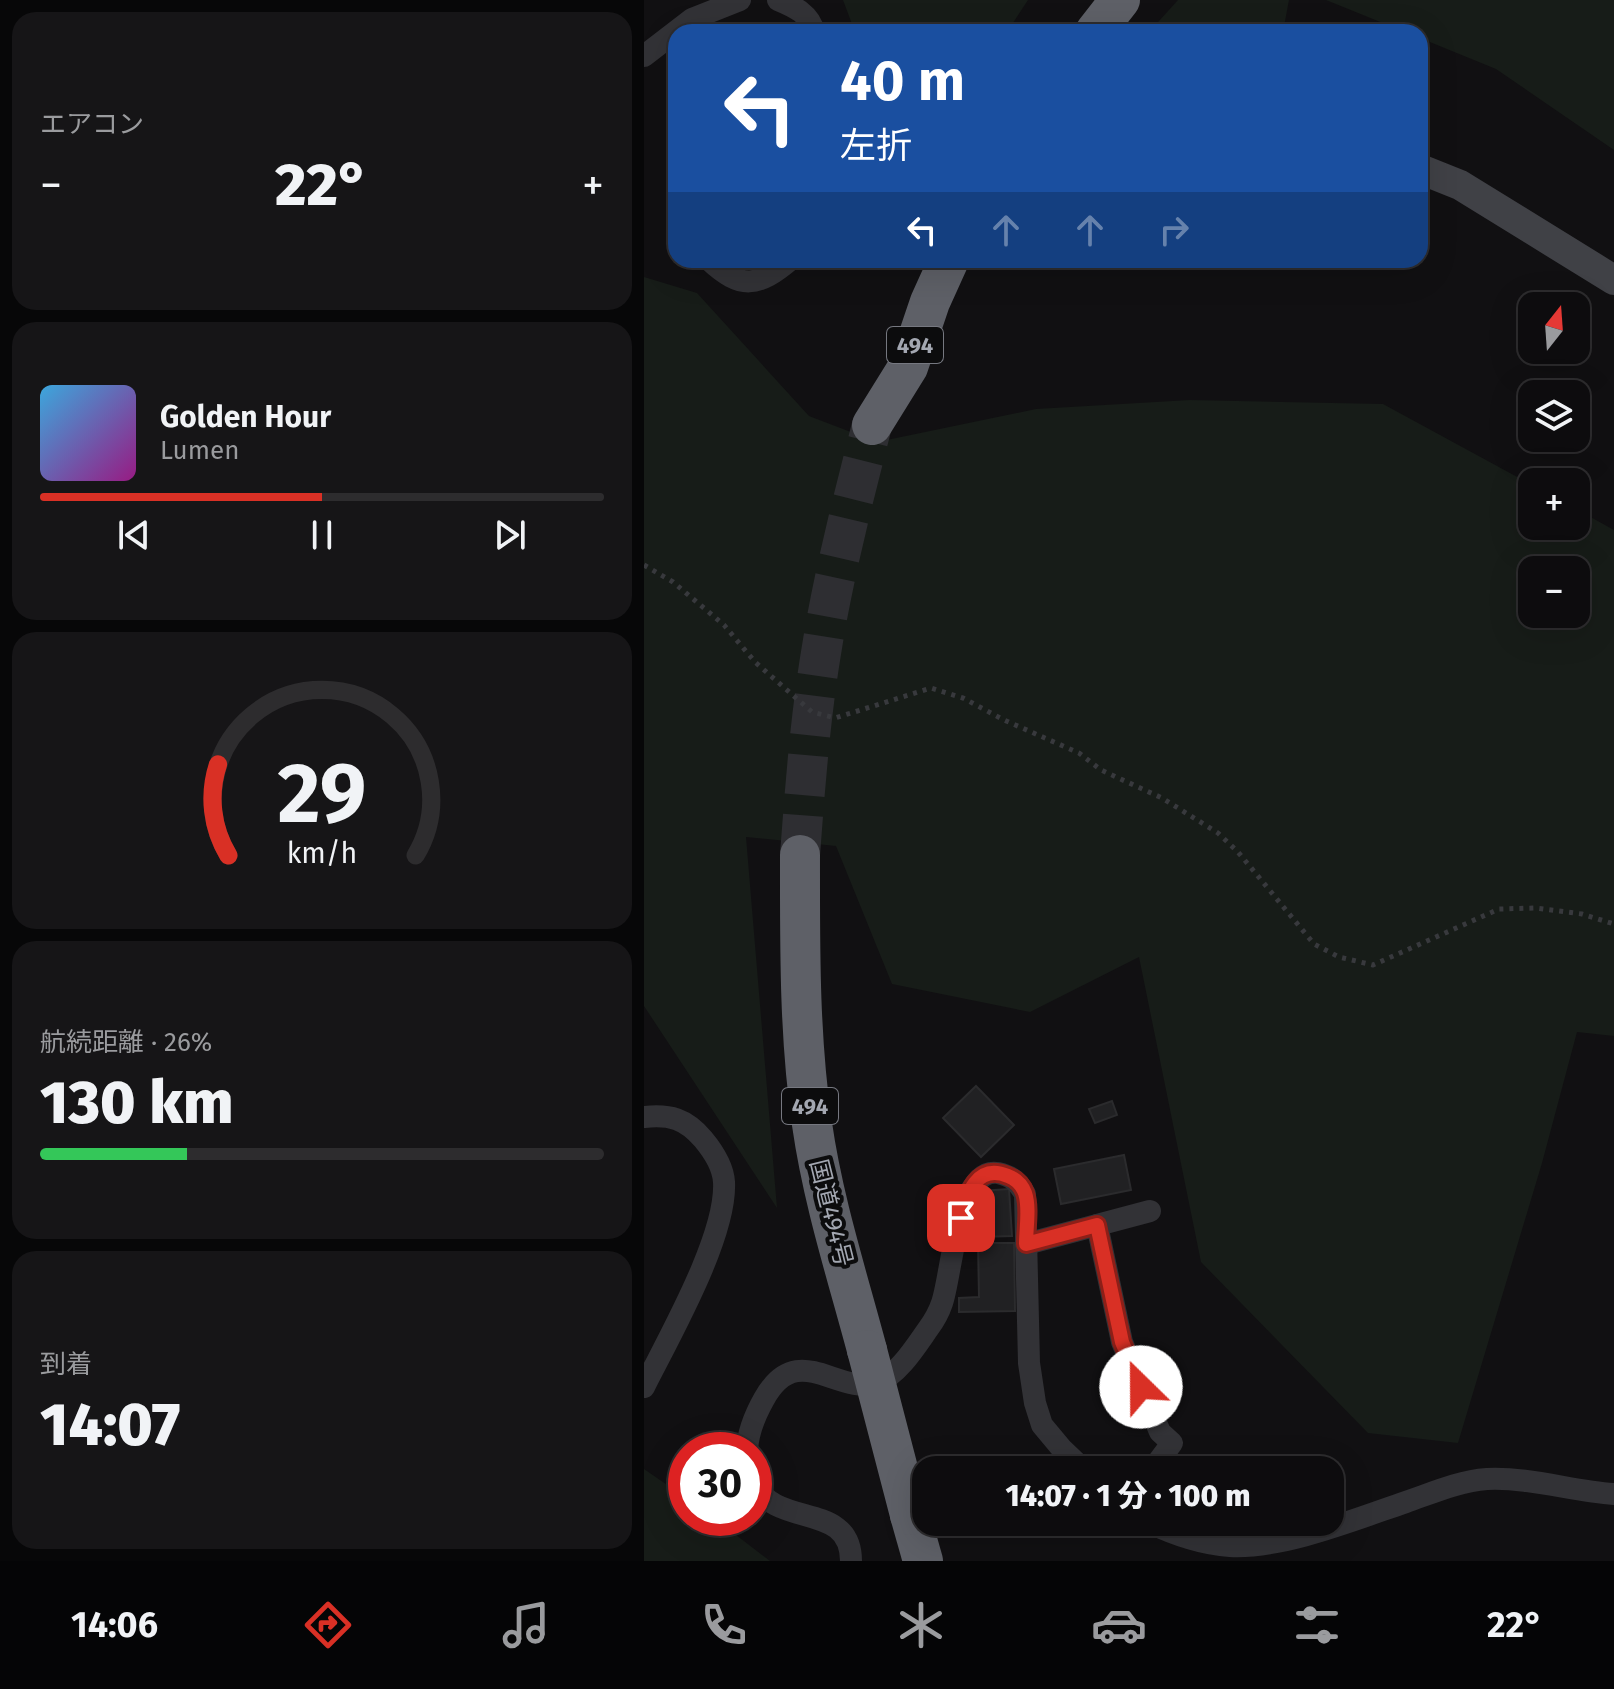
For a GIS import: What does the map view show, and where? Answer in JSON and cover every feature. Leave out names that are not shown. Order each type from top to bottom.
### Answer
[{"type":"highway","points":[[1101,24],[1120,0]]},
{"type":"highway","name":"494","points":[[872,425],[908,367],[945,268]]},
{"type":"highway","name":"国道494号","points":[[800,855],[800,993],[812,1124],[825,1196],[923,1561]]},
{"type":"street","points":[[686,24],[740,0]]},
{"type":"street","points":[[778,0],[793,6],[812,24]]},
{"type":"street","points":[[644,56],[668,38]]},
{"type":"street","points":[[1428,172],[1460,185],[1614,280]]},
{"type":"street","points":[[718,268],[730,278],[747,283],[771,276],[780,268]]},
{"type":"street","points":[[644,1117],[677,1117],[693,1127],[721,1165],[724,1182],[721,1208],[694,1285],[644,1387]]},
{"type":"street","points":[[750,1432],[759,1408],[777,1380],[788,1373],[805,1370],[864,1384],[879,1382],[902,1362],[934,1322],[943,1302],[965,1202],[972,1185],[990,1172],[1018,1181],[1025,1194],[1029,1363],[1035,1403],[1042,1425],[1069,1456]]},
{"type":"street","points":[[1026,1244],[1150,1211]]},
{"type":"street","points":[[1097,1225],[1122,1342],[1160,1432],[1172,1443],[1162,1456]]},
{"type":"street","points":[[1344,1523],[1453,1485],[1487,1479],[1519,1480],[1576,1491],[1614,1494]]},
{"type":"street","points":[[772,1504],[786,1511],[840,1527],[851,1549],[851,1561]]},
{"type":"street","points":[[1185,1536],[1231,1546],[1256,1545],[1297,1536]]},
{"type":"path","points":[[644,565],[673,582],[724,625],[755,662],[812,712],[835,718],[931,688],[963,698],[1079,753],[1101,770],[1162,798],[1218,833],[1238,852],[1314,944],[1339,957],[1373,965],[1499,909],[1536,908],[1582,914],[1614,924]]},
{"type":"shaded area","points":[[843,0],[1028,0],[1012,24],[852,24]]},
{"type":"shaded area","points":[[1178,0],[1289,0],[1284,24],[1156,24]]},
{"type":"shaded area","points":[[1326,0],[1614,0],[1614,150],[1496,69],[1428,41],[1428,24],[1385,24]]},
{"type":"shaded area","points":[[644,277],[697,293],[809,416],[877,442],[1036,409],[1190,400],[1383,404],[1518,477],[1518,540],[1590,540],[1590,517],[1614,530],[1614,1036],[1577,1032],[1542,1163],[1458,1443],[1368,1433],[1201,1262],[1139,957],[1030,1012],[892,984],[836,846],[746,837],[777,1208],[644,1006]]},
{"type":"shaded area","points":[[644,1469],[668,1486],[668,1536],[737,1536],[770,1561],[644,1561]]},
{"type":"building","points":[[976,1086],[1014,1125],[981,1157],[943,1118]]},
{"type":"building","points":[[1112,1101],[1117,1115],[1095,1123],[1089,1109]]},
{"type":"building","points":[[1124,1155],[1131,1190],[1061,1204],[1054,1169]]},
{"type":"building","points":[[1009,1189],[1012,1236],[981,1237],[979,1191]]},
{"type":"building","points":[[978,1243],[1014,1243],[1015,1311],[959,1312],[959,1298],[979,1297]]},
{"type":"tunnel","points":[[800,855],[821,653],[837,567],[872,425]]},
{"type":"route","points":[[961,1218],[972,1185],[990,1172],[1018,1181],[1025,1194],[1026,1244],[1097,1225],[1122,1342],[1141,1387]]}]
